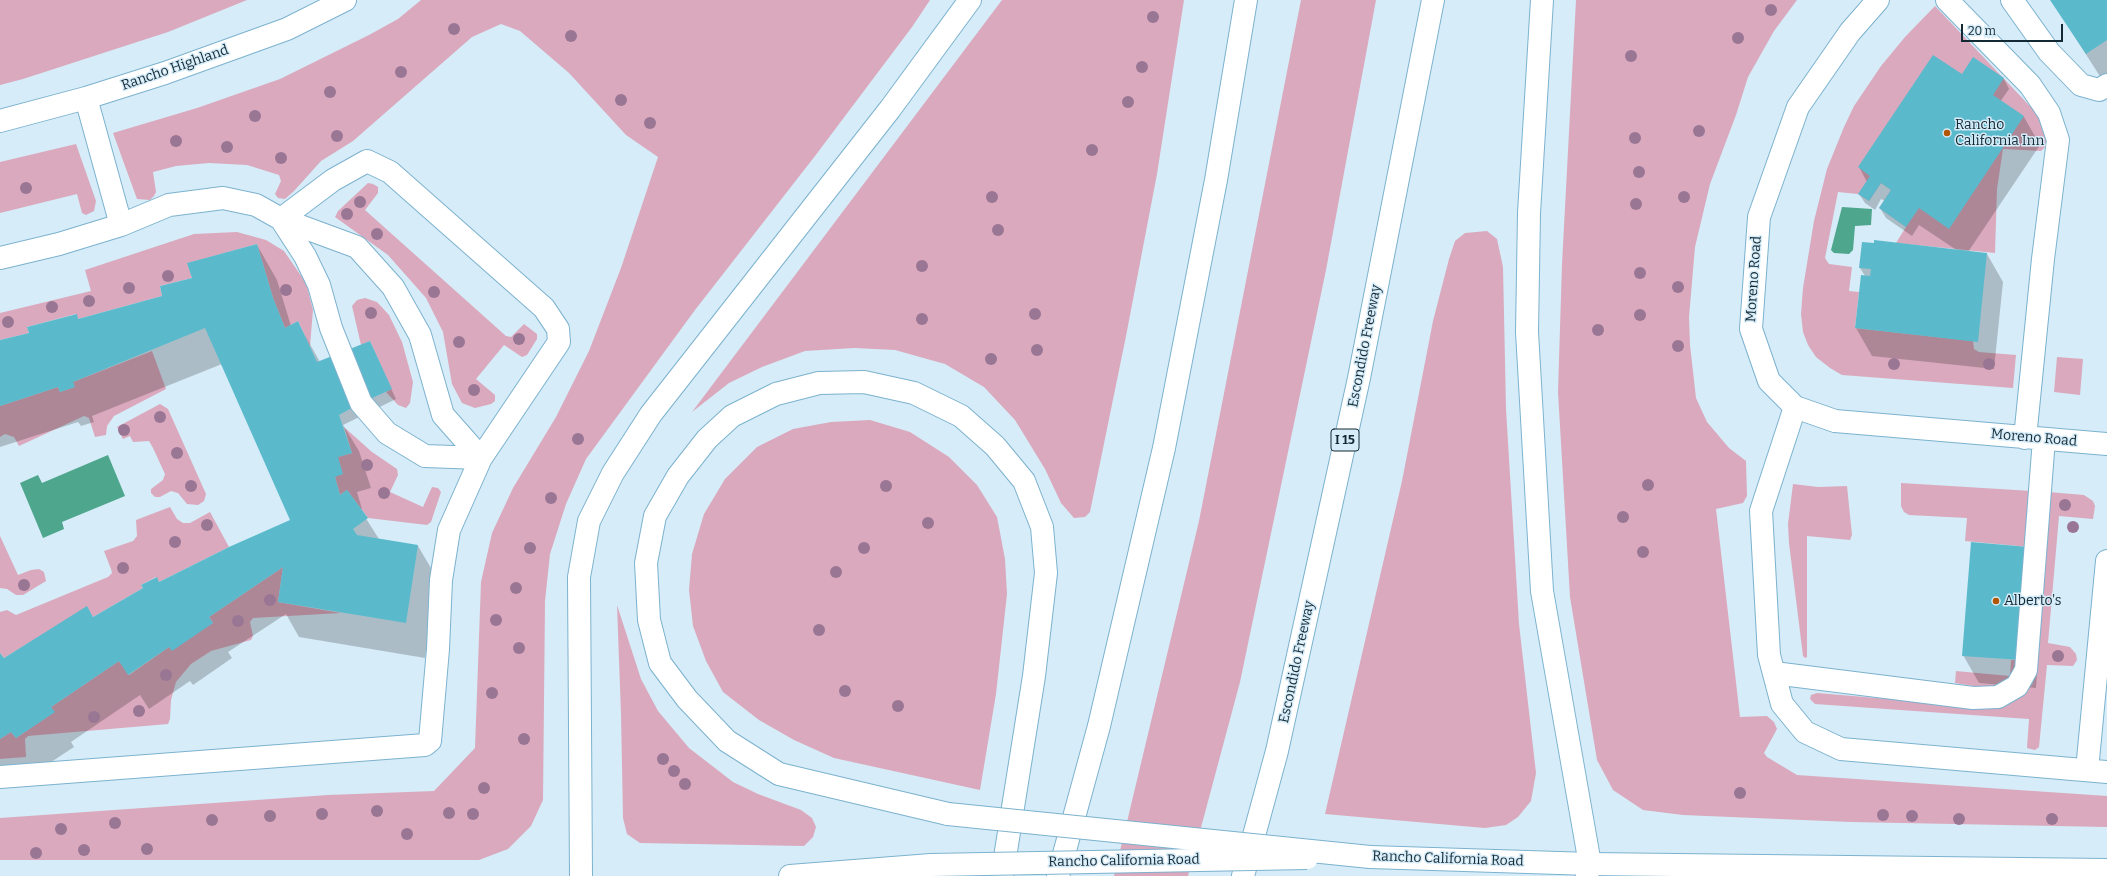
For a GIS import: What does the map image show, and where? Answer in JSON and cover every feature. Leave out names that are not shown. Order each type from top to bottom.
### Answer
[{"type":"main road","name":"Rancho Highland","points":[[0,121],[86,98],[287,29],[345,0]]},
{"type":"main road","points":[[581,876],[580,577],[589,521],[613,473],[651,414],[890,109],[970,0]]},
{"type":"main road","points":[[1058,876],[1099,726],[1164,448],[1216,180],[1246,0]]},
{"type":"main road","name":"Escondido Freeway","points":[[1243,876],[1277,751],[1359,378],[1433,0]]},
{"type":"main road","points":[[1542,0],[1529,213],[1528,340],[1542,591],[1588,870]]},
{"type":"main road","name":"Moreno Road","points":[[1878,0],[1850,32],[1798,107],[1759,217],[1751,329],[1769,381],[1795,407],[1835,421],[2107,444]]},
{"type":"main road","points":[[1774,673],[1973,698],[1998,697],[2017,686],[2026,670],[2034,438],[2043,259],[2058,140],[2049,113],[2030,85],[1947,0]]},
{"type":"main road","points":[[2012,0],[2049,52],[2081,85],[2099,90],[2107,85]]},
{"type":"main road","points":[[86,98],[121,225]]},
{"type":"main road","points":[[0,777],[426,745],[430,741],[438,649],[440,580],[450,530],[481,458],[559,342],[558,329],[544,308],[390,172],[367,161],[333,180],[281,219]]},
{"type":"main road","points":[[0,258],[58,244],[121,225],[169,205],[223,198],[256,205],[281,219],[356,247],[393,287],[420,335],[443,415],[481,458]]},
{"type":"main road","points":[[281,219],[305,256],[319,285],[331,328],[361,403],[387,433],[425,456],[481,458]]},
{"type":"main road","points":[[1002,876],[1034,676],[1046,573],[1042,527],[1024,481],[995,446],[962,416],[914,393],[864,382],[819,383],[776,394],[732,416],[707,439],[678,476],[655,516],[646,563],[649,620],[660,662],[687,699],[727,741],[779,774],[948,814],[1370,857]]},
{"type":"main road","points":[[1795,407],[1761,510],[1769,655],[1782,704],[1805,732],[1841,749],[2097,771],[2107,561]]},
{"type":"main road","name":"Rancho California Road","points":[[790,876],[931,865],[1370,857],[1588,870],[2107,870]]},
{"type":"shaded area","points":[[0,0],[247,0],[168,32],[0,85]]},
{"type":"shaded area","points":[[421,0],[930,0],[912,27],[815,156],[695,310],[586,459],[566,504],[550,554],[545,601],[543,800],[531,826],[508,849],[479,860],[0,860],[0,818],[328,795],[434,791],[475,748],[481,582],[492,533],[513,488],[556,417],[589,351],[621,268],[658,157],[626,135],[569,73],[520,31],[501,24],[472,37],[353,141],[321,161],[285,199],[278,198],[275,194],[281,181],[279,175],[247,165],[209,163],[176,166],[153,172],[156,192],[154,196],[150,200],[137,199],[113,133],[197,108],[280,79],[398,19]]},
{"type":"shaded area","points":[[1002,0],[1184,0],[1157,174],[1126,336],[1090,512],[1085,517],[1074,518],[1061,503],[1045,469],[1015,420],[984,387],[945,364],[895,350],[854,348],[805,351],[762,367],[729,383],[692,412]]},
{"type":"shaded area","points":[[1301,0],[1376,0],[1326,270],[1240,682],[1188,876],[1114,876],[1199,521]]},
{"type":"shaded area","points":[[1576,0],[1797,0],[1774,31],[1748,77],[1736,115],[1710,184],[1695,247],[1689,317],[1690,345],[1696,398],[1707,422],[1729,448],[1746,461],[1747,496],[1743,503],[1716,509],[1740,717],[1767,716],[1774,722],[1777,729],[1764,753],[1767,757],[1797,775],[2107,796],[2107,827],[1851,822],[1683,815],[1643,810],[1613,790],[1597,760],[1570,597],[1558,392],[1562,264]]},
{"type":"shaded area","points":[[1935,6],[2044,121],[2049,134],[2047,145],[2041,151],[2003,149],[1997,189],[1995,253],[1896,243],[1906,227],[1879,208],[1891,190],[1881,183],[1869,201],[1858,194],[1838,192],[1825,258],[1829,264],[1852,267],[1849,291],[1859,292],[1855,328],[1973,341],[1974,349],[1979,352],[2016,355],[2013,388],[1842,375],[1816,357],[1808,345],[1803,332],[1801,314],[1803,288],[1814,221],[1827,169],[1844,127],[1854,106],[1881,66],[1905,37]]},
{"type":"shaded area","points":[[76,144],[96,201],[94,211],[86,215],[82,213],[77,194],[0,213],[0,162]]},
{"type":"shaded area","points":[[368,183],[378,187],[378,193],[365,210],[506,336],[511,337],[524,324],[537,334],[537,339],[527,355],[522,357],[504,345],[476,379],[495,395],[495,401],[491,404],[475,408],[462,403],[452,384],[443,332],[426,298],[388,255],[335,217],[338,211]]},
{"type":"shaded area","points":[[1842,207],[1872,209],[1871,225],[1855,226],[1853,250],[1849,254],[1834,253],[1831,250]]},
{"type":"shaded area","points":[[1487,231],[1497,239],[1503,267],[1506,409],[1519,624],[1536,773],[1531,801],[1518,817],[1506,825],[1485,828],[1325,814],[1402,481],[1433,321],[1449,259],[1455,241],[1465,233]]},
{"type":"shaded area","points":[[237,232],[266,240],[284,251],[306,283],[313,310],[310,346],[298,321],[285,328],[273,298],[257,244],[188,263],[192,278],[160,286],[162,296],[78,319],[76,314],[27,327],[29,333],[0,340],[0,313],[91,291],[85,270],[194,234]]},
{"type":"shaded area","points":[[365,298],[377,302],[389,315],[402,342],[413,382],[410,403],[406,408],[398,405],[386,392],[391,389],[370,341],[361,345],[352,306],[357,300]]},
{"type":"shaded area","points":[[152,351],[166,389],[114,416],[107,426],[106,435],[95,437],[89,418],[84,416],[19,446],[14,437],[5,434],[0,437],[0,406],[58,387],[60,392],[74,387],[73,382]]},
{"type":"shaded area","points":[[2057,357],[2083,359],[2080,395],[2054,392]]},
{"type":"shaded area","points":[[160,404],[168,409],[206,494],[204,501],[198,505],[187,504],[178,493],[171,491],[160,497],[155,497],[151,493],[151,489],[163,480],[165,474],[153,448],[149,441],[133,442],[130,436],[123,439],[117,427]]},
{"type":"shaded area","points":[[870,420],[910,432],[949,457],[977,485],[997,517],[1005,559],[1007,594],[996,694],[980,790],[834,758],[794,740],[759,720],[723,692],[706,661],[693,626],[689,590],[692,554],[704,514],[725,479],[757,447],[793,429],[831,422]]},
{"type":"shaded area","points":[[344,427],[372,452],[397,469],[398,475],[390,492],[423,507],[432,487],[438,488],[441,492],[431,522],[427,525],[368,518],[347,490],[340,495],[335,477],[338,457],[352,453]]},
{"type":"shaded area","points":[[108,455],[125,496],[62,522],[64,529],[43,538],[20,483],[38,475],[42,483]]},
{"type":"shaded area","points":[[1901,483],[2032,491],[2029,547],[1965,541],[1967,518],[1909,515],[1904,512],[1901,506]]},
{"type":"shaded area","points":[[1793,484],[1818,487],[1847,486],[1852,535],[1850,540],[1807,536],[1807,657],[1805,658],[1803,656],[1789,543],[1788,524]]},
{"type":"shaded area","points":[[2048,492],[2084,495],[2093,501],[2095,506],[2093,519],[2059,516],[2048,643],[2070,647],[2076,654],[2077,660],[2073,666],[2047,665],[2039,747],[2035,750],[2027,748],[2029,719],[1815,704],[1810,699],[1811,695],[1817,693],[1984,707],[2005,706],[2023,695],[2033,683],[2048,515]]},
{"type":"shaded area","points":[[170,507],[177,519],[183,523],[190,523],[210,512],[229,547],[159,582],[156,577],[141,585],[143,588],[93,617],[87,607],[4,658],[0,653],[0,612],[7,610],[16,615],[108,577],[112,573],[104,551],[133,541],[137,536],[136,520]]},
{"type":"shaded area","points":[[0,536],[18,575],[31,570],[39,569],[44,572],[46,581],[23,595],[16,595],[7,589],[0,588]]},
{"type":"shaded area","points":[[283,567],[278,602],[341,613],[253,618],[250,622],[253,636],[251,640],[211,651],[191,664],[176,682],[171,700],[170,719],[168,724],[28,736],[25,739],[26,757],[0,759],[0,739],[11,732],[16,738],[54,712],[51,707],[119,661],[129,675],[169,647],[213,623],[209,617]]},
{"type":"shaded area","points":[[617,605],[641,679],[658,711],[689,748],[733,782],[758,794],[801,810],[812,818],[816,827],[813,837],[804,846],[640,843],[627,834],[623,818]]},
{"type":"shaded area","points":[[2011,660],[2021,660],[2018,672],[1993,689],[1955,683],[1956,671],[2010,676]]},
{"type":"building","points":[[2050,0],[2107,0],[2107,40],[2086,54]]},
{"type":"building","name":"Rancho California Inn","points":[[1933,55],[1962,74],[1973,57],[2004,78],[1993,95],[2024,116],[1949,229],[1919,208],[1906,227],[1879,208],[1891,190],[1881,183],[1869,201],[1858,194],[1870,176],[1858,167]]},
{"type":"building","points":[[1874,240],[1987,253],[1978,342],[1855,328],[1861,275],[1870,276],[1871,269],[1859,268],[1862,242],[1874,243]]},
{"type":"building","points":[[257,244],[273,298],[285,328],[298,321],[317,362],[370,341],[392,389],[339,415],[352,453],[338,457],[343,474],[335,477],[340,495],[347,490],[368,518],[353,529],[357,535],[418,545],[406,623],[278,602],[283,567],[209,617],[213,623],[172,651],[169,647],[128,675],[119,661],[51,707],[55,712],[16,738],[11,732],[0,739],[0,653],[4,658],[87,606],[93,617],[143,588],[141,585],[157,577],[159,582],[229,547],[290,520],[205,328],[73,382],[75,387],[60,392],[58,387],[0,406],[0,340],[29,333],[27,327],[77,314],[78,319],[162,296],[160,286],[192,278],[187,263]]},
{"type":"building","name":"Alberto's","points":[[1971,542],[2029,547],[2021,660],[1962,656]]},
{"type":"place","name":"Rancho California Inn","points":[[1947,133]]},
{"type":"place","name":"Alberto's","points":[[1996,601]]}]
